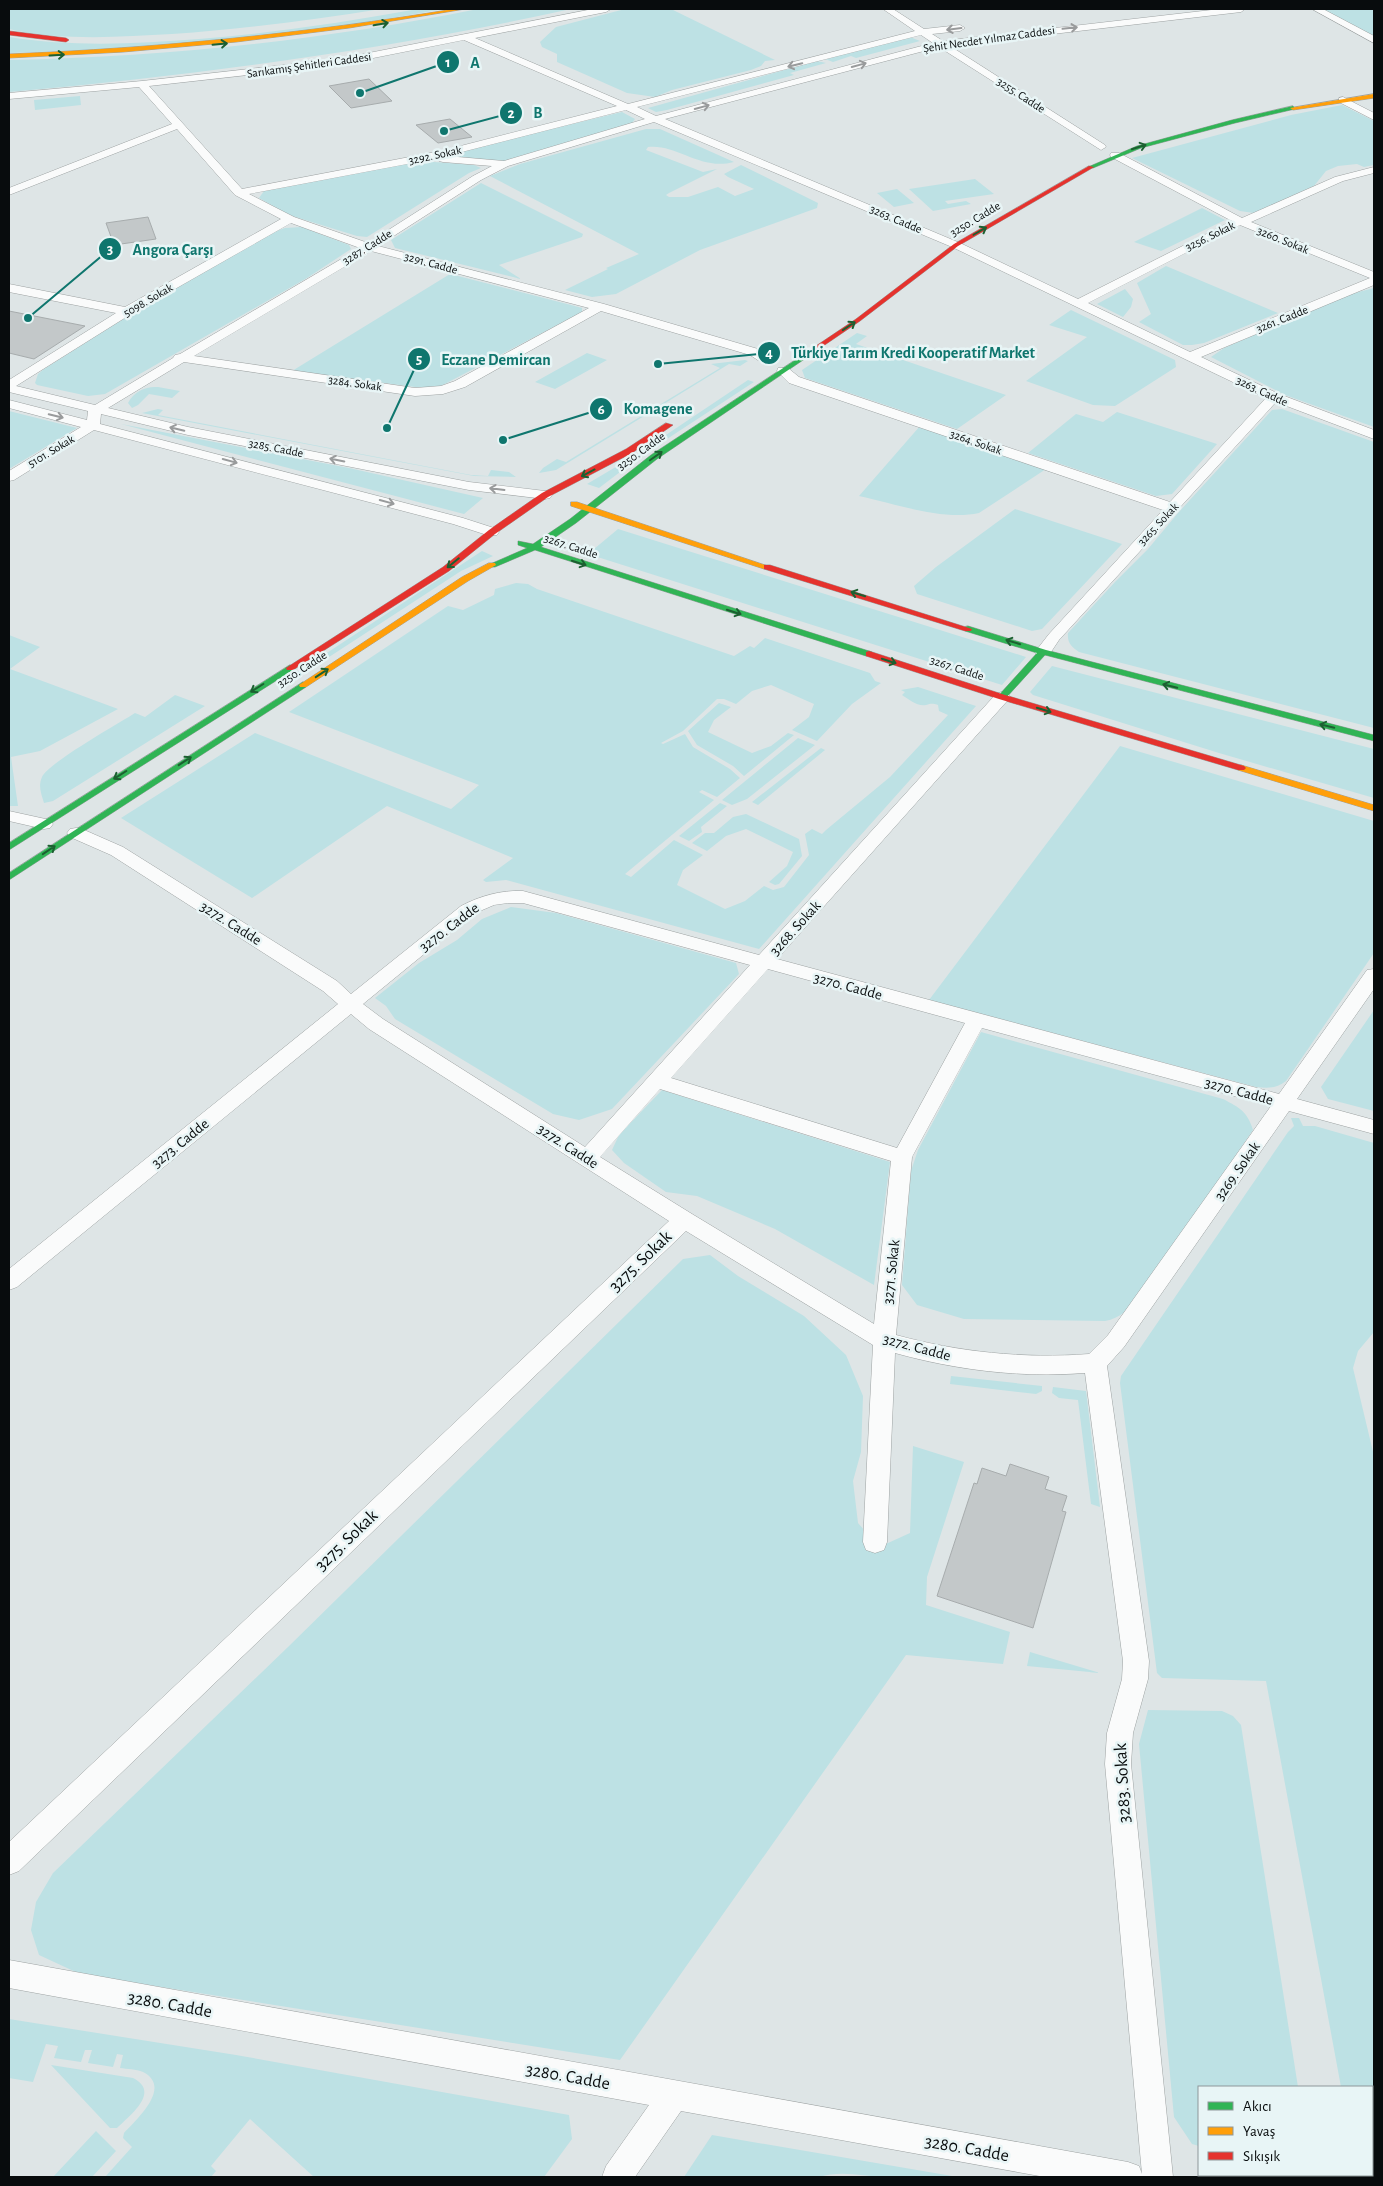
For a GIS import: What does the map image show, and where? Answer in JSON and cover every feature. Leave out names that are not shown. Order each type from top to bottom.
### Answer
[{"type":"main road","points":[[9,33],[45,38],[135,40],[244,31],[403,9]]},
{"type":"main road","points":[[9,56],[141,50],[256,41],[364,27],[462,9]]},
{"type":"main road","points":[[1128,138],[1278,101],[1374,88]]},
{"type":"main road","name":"3250. Cadde","points":[[9,877],[465,579],[484,568],[533,548],[589,509],[654,457],[858,320],[956,245],[1088,169],[1116,156],[1181,135],[1257,115],[1374,96]]},
{"type":"main road","points":[[1088,152],[1106,145],[1116,156]]},
{"type":"main road","points":[[768,361],[782,371]]},
{"type":"main road","name":"3250. Cadde","points":[[9,847],[446,569],[492,532],[556,499],[678,419]]},
{"type":"main road","points":[[556,499],[700,546],[1043,652],[1374,738]]},
{"type":"main road","name":"3267. Cadde","points":[[492,532],[533,548],[1002,697],[1374,808]]},
{"type":"main road","points":[[1002,697],[1043,652]]},
{"type":"main road","points":[[44,824],[76,833]]},
{"type":"street","name":"Sarıkamış Şehitleri Caddesi","points":[[9,96],[142,84],[338,62],[606,9]]},
{"type":"street","name":"3255. Cadde","points":[[887,9],[940,44],[1106,145]]},
{"type":"street","name":"Şehit Necdet Yılmaz Caddesi","points":[[655,119],[940,44],[1241,9]]},
{"type":"street","points":[[1317,9],[1374,40]]},
{"type":"street","name":"Şehit Necdet Yılmaz Caddesi","points":[[628,108],[923,32],[971,27]]},
{"type":"street","name":"3263. Cadde","points":[[467,38],[628,108],[956,245],[1274,398],[1374,435]]},
{"type":"street","name":"3291. Cadde","points":[[142,84],[239,193],[290,219],[369,247],[600,307],[754,352],[768,361]]},
{"type":"street","points":[[1343,100],[1374,117]]},
{"type":"street","name":"3292. Sokak","points":[[239,193],[424,157],[628,108]]},
{"type":"street","name":"3287. Cadde","points":[[95,410],[179,358],[369,247],[477,178],[504,164],[655,119]]},
{"type":"street","points":[[9,192],[179,125]]},
{"type":"street","name":"3260. Sokak","points":[[1116,156],[1240,221],[1374,276]]},
{"type":"street","points":[[424,157],[504,164]]},
{"type":"street","name":"3256. Sokak","points":[[1079,303],[1240,221],[1256,217],[1339,179],[1374,170]]},
{"type":"street","name":"5098. Sokak","points":[[9,387],[127,311],[290,219]]},
{"type":"street","name":"3261. Cadde","points":[[1190,356],[1374,281]]},
{"type":"street","points":[[9,288],[127,311]]},
{"type":"street","name":"3284. Sokak","points":[[179,358],[415,392],[436,391],[460,384],[600,307]]},
{"type":"street","name":"3264. Sokak","points":[[782,371],[794,380],[1172,508]]},
{"type":"street","name":"3285. Cadde","points":[[9,387],[95,410],[188,431],[469,486],[556,499]]},
{"type":"street","name":"3265. Sokak","points":[[1043,652],[1054,637],[1274,398]]},
{"type":"street","name":"3285. Cadde","points":[[9,404],[458,521],[492,532]]},
{"type":"street","points":[[93,425],[95,410]]},
{"type":"street","name":"5101. Sokak","points":[[9,477],[93,425]]},
{"type":"street","name":"3268. Sokak","points":[[587,1158],[1002,697]]},
{"type":"street","points":[[9,816],[44,824]]},
{"type":"street","name":"3272. Cadde","points":[[76,833],[117,851],[330,986],[376,1024],[684,1220],[884,1341],[931,1354],[963,1359],[1067,1366],[1095,1363]]},
{"type":"street","name":"3270. Cadde","points":[[351,1005],[467,910],[495,898],[523,897],[1374,1127]]},
{"type":"street","name":"3269. Sokak","points":[[1095,1363],[1116,1341],[1374,975]]},
{"type":"street","name":"3273. Cadde","points":[[9,1281],[351,1005]]},
{"type":"street","name":"3271. Sokak","points":[[875,1542],[884,1341],[902,1157],[976,1020]]},
{"type":"street","points":[[657,1081],[902,1157]]},
{"type":"street","name":"3275. Sokak","points":[[9,1861],[684,1220]]},
{"type":"street","name":"3283. Sokak","points":[[1095,1363],[1136,1661],[1135,1680],[1120,1733],[1118,1764],[1158,2177]]},
{"type":"street","name":"3280. Cadde","points":[[9,1974],[1128,2177]]},
{"type":"street","points":[[616,2177],[674,2095]]},
{"type":"shaded area","points":[[9,9],[381,9],[225,30],[131,36],[70,37],[9,29]]},
{"type":"shaded area","points":[[418,9],[443,9],[335,27],[227,40],[9,53],[9,37],[80,43],[175,41],[227,37],[337,23]]},
{"type":"shaded area","points":[[478,9],[571,9],[501,24],[361,49],[150,78],[9,92],[9,60],[127,55],[245,45],[362,30]]},
{"type":"shaded area","points":[[625,9],[671,9],[775,60],[765,61],[761,66],[751,70],[672,90],[655,97],[627,93],[557,62],[557,54],[542,47],[540,42],[556,27]]},
{"type":"shaded area","points":[[1322,9],[1374,9],[1374,37]]},
{"type":"shaded area","points":[[910,37],[920,41],[856,58],[851,56],[833,62],[825,59]]},
{"type":"shaded area","points":[[817,61],[826,63],[790,73],[794,75],[667,110],[656,112],[648,108]]},
{"type":"shaded area","points":[[80,96],[81,105],[35,110],[34,100]]},
{"type":"shaded area","points":[[1342,105],[1374,121],[1374,165],[1364,167],[1357,164],[1338,166],[1326,171],[1314,186],[1254,213],[1240,211],[1132,158],[1291,115]]},
{"type":"shaded area","points":[[622,112],[635,119],[632,123],[501,162],[444,155]]},
{"type":"shaded area","points":[[646,129],[660,129],[734,162],[710,163],[669,149],[648,147],[646,150],[703,172],[717,169],[666,195],[669,197],[688,197],[718,187],[735,196],[754,189],[724,174],[741,165],[818,203],[817,208],[700,250],[616,294],[592,297],[565,290],[608,269],[606,268],[639,254],[490,176],[520,164]]},
{"type":"shaded area","points":[[421,161],[474,165],[481,168],[469,173],[367,237],[357,236],[289,215],[259,198],[264,191]]},
{"type":"shaded area","points":[[975,179],[994,194],[945,201],[948,204],[966,201],[971,204],[933,211],[909,189]]},
{"type":"shaded area","points":[[481,183],[583,234],[582,237],[499,265],[521,279],[395,248],[391,240]]},
{"type":"shaded area","points":[[897,189],[914,203],[894,207],[877,193]]},
{"type":"shaded area","points":[[1202,208],[1225,220],[1161,251],[1134,242]]},
{"type":"shaded area","points":[[302,227],[349,245],[351,249],[307,278],[105,394],[88,396],[35,383],[38,374],[44,369],[136,311],[271,233],[285,228]]},
{"type":"shaded area","points":[[1166,266],[1278,313],[1204,343],[1183,345],[1139,322],[1151,314],[1137,283]]},
{"type":"shaded area","points":[[450,274],[582,308],[582,312],[439,387],[423,388],[292,371]]},
{"type":"shaded area","points":[[1374,288],[1374,427],[1285,395],[1211,357],[1224,348],[1347,295]]},
{"type":"shaded area","points":[[1125,289],[1133,299],[1131,307],[1123,317],[1097,304]]},
{"type":"shaded area","points":[[1071,310],[1175,360],[1176,367],[1115,406],[1093,405],[1026,381],[1087,337],[1049,325]]},
{"type":"shaded area","points":[[857,333],[867,336],[856,344],[1006,395],[957,429],[805,378],[802,370]]},
{"type":"shaded area","points":[[587,353],[607,360],[555,389],[535,382]]},
{"type":"shaded area","points":[[748,361],[740,366],[729,364],[556,470],[539,473],[557,459],[566,462],[720,368],[711,364]]},
{"type":"shaded area","points":[[748,380],[754,382],[641,456],[599,488],[587,484],[636,455]]},
{"type":"shaded area","points":[[149,387],[180,391],[172,398],[149,394],[132,408],[128,403],[141,390]]},
{"type":"shaded area","points":[[158,409],[163,410],[158,415],[471,475],[488,476],[491,470],[509,472],[516,477],[474,476],[142,413]]},
{"type":"shaded area","points":[[1282,409],[1374,442],[1374,728],[1079,652],[1068,639],[1068,633],[1148,549],[1178,513],[1272,410]]},
{"type":"shaded area","points":[[9,411],[77,428],[9,469]]},
{"type":"shaded area","points":[[1117,412],[1217,444],[1172,494],[1156,496],[1028,453],[1076,414],[1103,422]]},
{"type":"shaded area","points":[[121,424],[349,468],[483,498],[464,514]]},
{"type":"shaded area","points":[[920,426],[1046,469],[979,513],[950,515],[935,513],[859,496]]},
{"type":"shaded area","points":[[1015,509],[1122,544],[1042,629],[1032,631],[917,594],[914,586],[936,567]]},
{"type":"shaded area","points":[[618,529],[1026,657],[1002,685],[588,554]]},
{"type":"shaded area","points":[[482,551],[493,556],[461,571],[283,687],[278,685]]},
{"type":"shaded area","points":[[516,583],[528,584],[537,589],[734,656],[750,646],[754,648],[765,638],[870,673],[875,681],[881,683],[852,704],[817,741],[792,730],[809,717],[814,704],[771,685],[752,691],[736,704],[724,699],[717,699],[683,731],[661,743],[663,744],[685,734],[693,747],[730,769],[740,778],[717,797],[702,790],[699,792],[714,800],[625,874],[631,877],[674,840],[703,855],[683,870],[677,885],[725,909],[745,901],[764,886],[773,890],[784,887],[809,855],[805,834],[812,829],[822,834],[890,777],[948,715],[939,711],[938,705],[920,705],[913,702],[902,695],[905,692],[901,690],[918,687],[976,706],[759,949],[506,880],[486,882],[483,880],[513,858],[387,806],[252,898],[121,818],[255,733],[451,809],[479,785],[289,712],[448,606],[463,610],[494,595],[495,589]]},
{"type":"shaded area","points":[[9,635],[40,647],[10,669],[118,709],[40,751],[11,757],[18,806],[9,806]]},
{"type":"shaded area","points":[[1052,666],[1374,749],[1374,798],[1219,753],[1033,695],[1030,692]]},
{"type":"shaded area","points":[[175,695],[205,706],[53,801],[44,803],[40,783],[47,771],[84,744],[135,713],[145,717]]},
{"type":"shaded area","points":[[719,703],[731,707],[714,720],[708,732],[752,753],[771,746],[788,733],[794,735],[744,776],[733,766],[697,745],[688,731]]},
{"type":"shaded area","points":[[798,738],[815,745],[747,799],[732,805],[722,800]]},
{"type":"shaded area","points":[[1120,746],[1374,821],[1374,953],[1286,1081],[1275,1087],[1256,1087],[929,1000]]},
{"type":"shaded area","points":[[821,748],[825,750],[758,805],[752,802]]},
{"type":"shaded area","points":[[720,803],[727,806],[701,827],[702,832],[689,841],[679,836]]},
{"type":"shaded area","points":[[746,814],[799,839],[802,856],[779,884],[775,885],[769,882],[787,866],[793,852],[746,829],[726,836],[707,851],[692,843],[705,833],[714,833],[733,817]]},
{"type":"shaded area","points":[[511,907],[556,913],[736,963],[739,974],[612,1109],[579,1120],[553,1114],[395,1019],[386,1006],[375,998],[419,963],[457,940],[482,919]]},
{"type":"shaded area","points":[[1374,1010],[1374,1111],[1328,1099],[1321,1087]]},
{"type":"shaded area","points":[[981,1032],[1223,1099],[1242,1111],[1251,1124],[1253,1130],[1138,1298],[1120,1316],[1105,1321],[964,1319],[917,1305],[902,1285],[911,1171],[918,1150]]},
{"type":"shaded area","points":[[662,1090],[890,1162],[874,1285],[775,1229],[697,1196],[666,1192],[624,1163],[612,1150],[619,1135]]},
{"type":"shaded area","points":[[1291,1118],[1299,1118],[1303,1126],[1315,1126],[1374,1143],[1374,1332],[1358,1351],[1353,1368],[1374,1456],[1374,2157],[1373,2086],[1341,2086],[1266,1681],[1162,1678],[1157,1673],[1120,1383],[1121,1376],[1288,1132],[1294,1126]]},
{"type":"shaded area","points":[[710,1255],[738,1276],[804,1316],[846,1355],[863,1396],[861,1452],[853,1481],[858,1523],[875,1542],[888,1543],[910,1533],[913,1446],[964,1462],[927,1577],[926,1605],[1010,1632],[1003,1664],[906,1655],[620,2060],[80,1974],[39,1955],[31,1930],[36,1902],[53,1873],[288,1647],[683,1259]]},
{"type":"shaded area","points":[[951,1376],[1042,1386],[1042,1391],[1036,1394],[950,1384]]},
{"type":"shaded area","points":[[1053,1387],[1086,1391],[1100,1507],[1091,1504],[1078,1400],[1059,1398],[1052,1393]]},
{"type":"shaded area","points":[[1030,1652],[1100,1673],[1027,1666]]},
{"type":"shaded area","points":[[1148,1710],[1222,1711],[1233,1716],[1241,1725],[1298,2086],[1198,2086],[1198,2146],[1192,2144],[1174,2117],[1139,1744]]},
{"type":"shaded area","points":[[9,2019],[236,2055],[569,2115],[572,2139],[544,2177],[314,2177],[250,2119],[211,2166],[216,2171],[211,2177],[105,2177],[132,2147],[123,2138],[124,2133],[149,2103],[154,2086],[151,2078],[140,2071],[120,2068],[123,2055],[117,2054],[113,2067],[88,2063],[92,2050],[85,2050],[81,2062],[54,2058],[58,2046],[46,2044],[33,2082],[9,2078]]},
{"type":"shaded area","points":[[51,2065],[133,2078],[141,2084],[144,2090],[144,2097],[135,2110],[117,2128],[110,2128]]},
{"type":"shaded area","points":[[96,2131],[116,2151],[92,2177],[53,2177]]},
{"type":"shaded area","points":[[712,2135],[958,2177],[902,2178],[835,2174],[819,2177],[684,2177]]},
{"type":"building","points":[[369,79],[392,101],[351,108],[329,86]]},
{"type":"building","points":[[450,119],[472,137],[438,143],[416,125]]},
{"type":"building","points":[[148,217],[156,239],[114,245],[106,223]]},
{"type":"building","points":[[9,311],[85,326],[34,359],[9,353]]},
{"type":"building","points":[[1010,1464],[1049,1477],[1045,1489],[1067,1496],[1062,1511],[1066,1512],[1033,1628],[937,1596],[974,1483],[977,1484],[982,1468],[1006,1476]]},
{"type":"traffic: fast","points":[[1091,167],[1139,147],[1234,121],[1293,108]]},
{"type":"traffic: fast","points":[[492,565],[533,548],[573,521],[654,457],[808,354]]},
{"type":"traffic: fast","points":[[521,543],[869,654]]},
{"type":"traffic: fast","points":[[968,629],[1043,652],[1374,738]]},
{"type":"traffic: fast","points":[[1002,697],[1043,652]]},
{"type":"traffic: fast","points":[[9,847],[290,668]]},
{"type":"traffic: fast","points":[[9,877],[303,685]]},
{"type":"traffic: slow","points":[[9,56],[180,46],[349,27],[462,9]]},
{"type":"traffic: slow","points":[[1293,108],[1374,96]]},
{"type":"traffic: slow","points":[[574,504],[767,567]]},
{"type":"traffic: slow","points":[[303,685],[465,579],[492,565]]},
{"type":"traffic: slow","points":[[1241,768],[1374,808]]},
{"type":"traffic: jam","points":[[9,33],[66,40]]},
{"type":"traffic: jam","points":[[808,354],[858,320],[956,245],[1091,167]]},
{"type":"traffic: jam","points":[[290,668],[446,569],[492,532],[545,495],[629,451],[669,425]]},
{"type":"traffic: jam","points":[[767,567],[968,629]]},
{"type":"traffic: jam","points":[[869,654],[1002,697],[1241,768]]},
{"type":"place","name":"A","points":[[360,93]]},
{"type":"place","name":"B","points":[[444,131]]},
{"type":"place","name":"Angora Çarşı","points":[[28,318]]},
{"type":"place","name":"Türkiye Tarım Kredi Kooperatif Market","points":[[658,364]]},
{"type":"place","name":"Eczane Demircan","points":[[387,428]]},
{"type":"place","name":"Komagene","points":[[503,440]]}]
